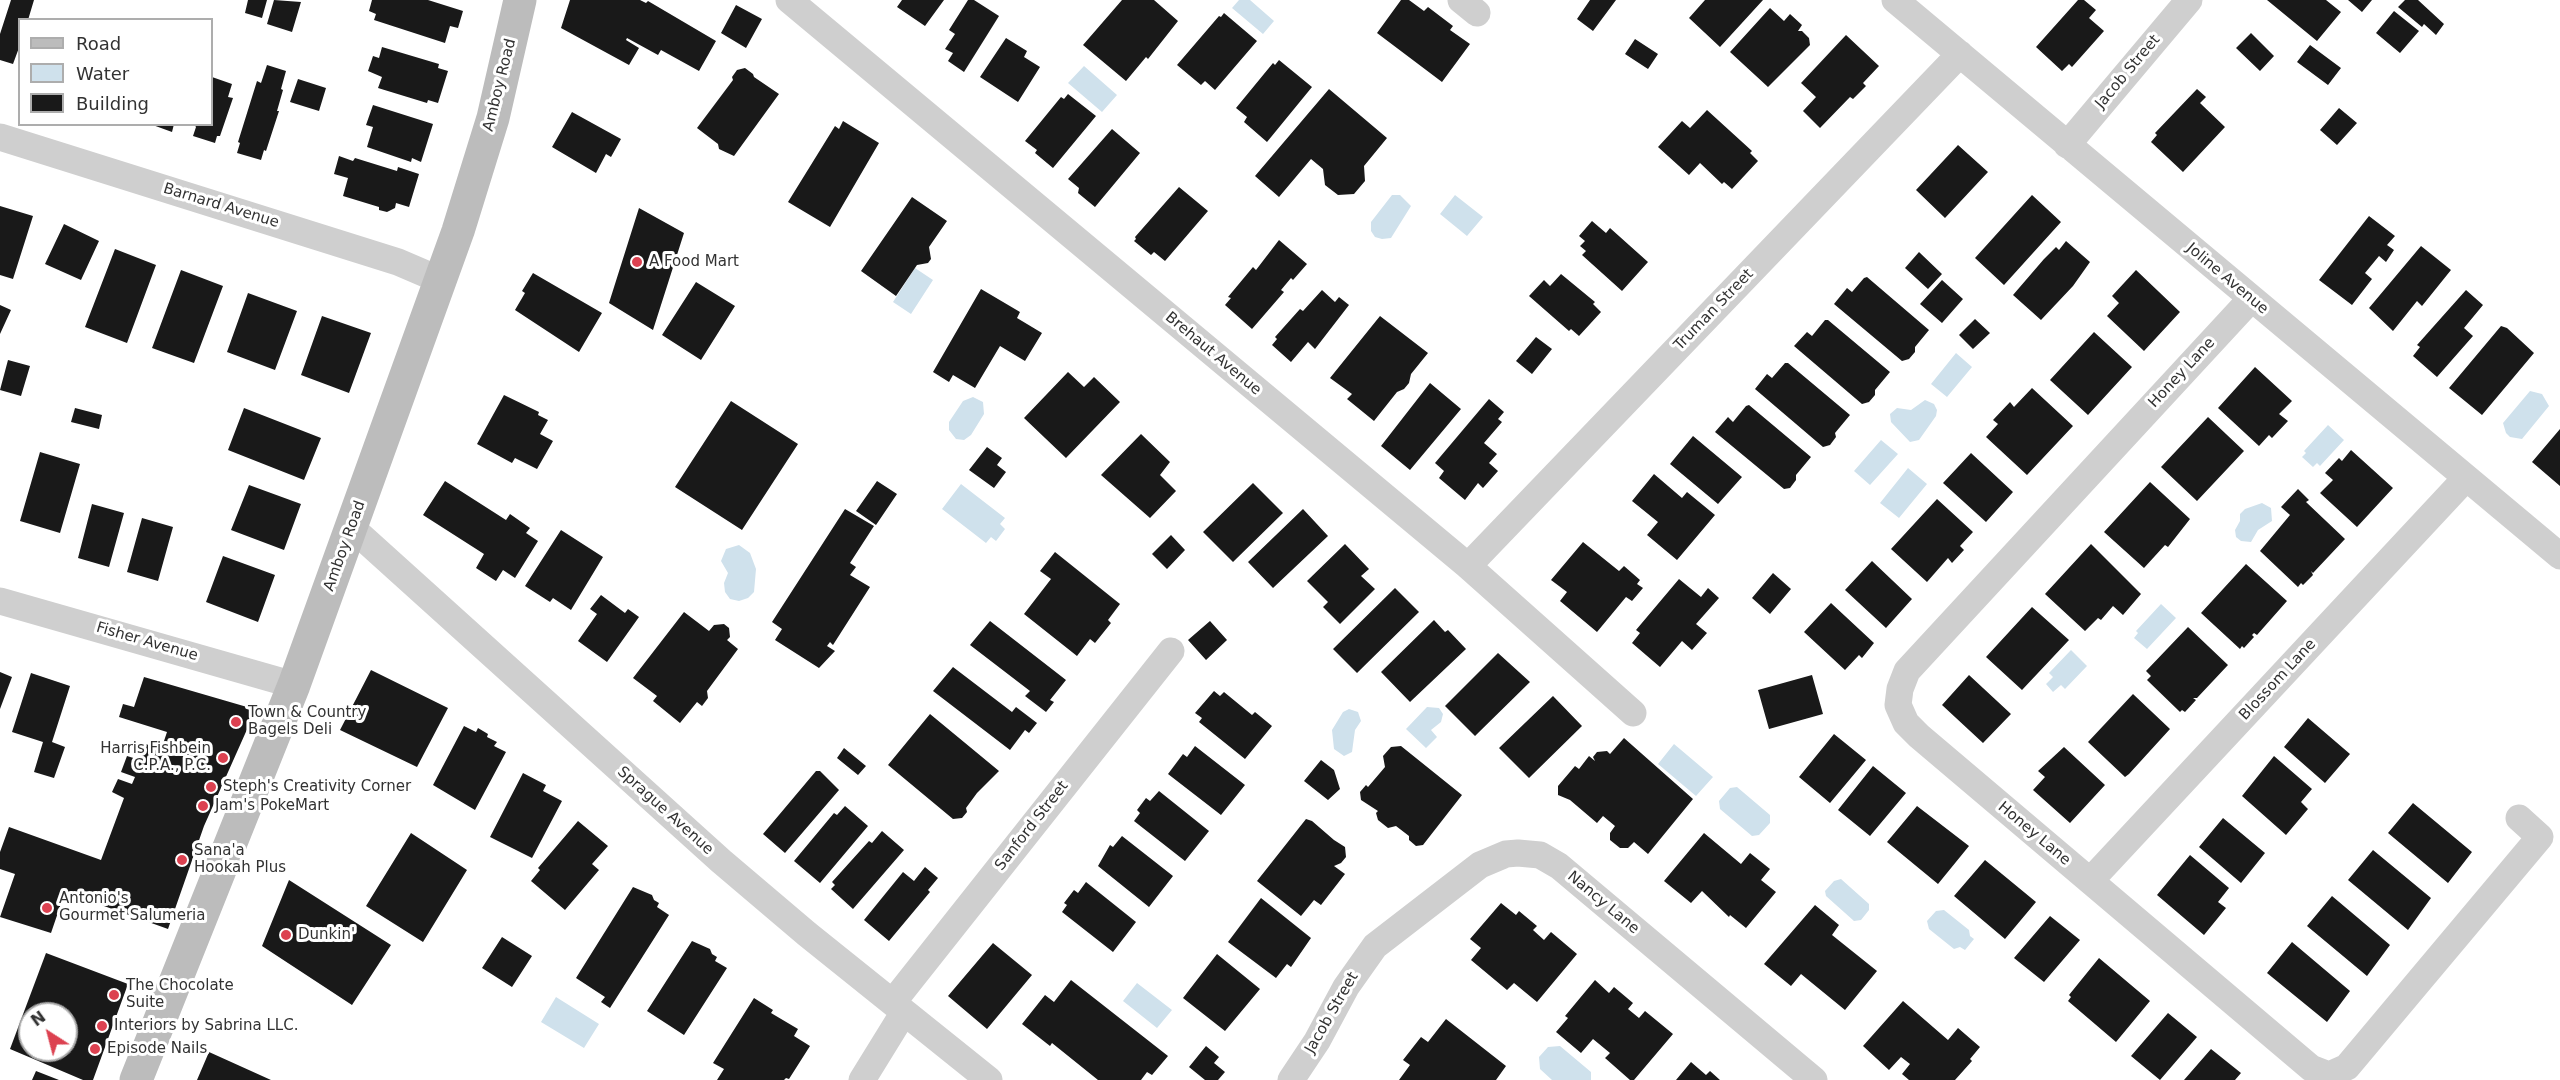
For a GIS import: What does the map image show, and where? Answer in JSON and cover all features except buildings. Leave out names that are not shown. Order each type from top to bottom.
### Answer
[{"type":"main road","name":"Amboy Road","points":[[136,1080],[294,685],[352,528],[475,180],[506,66],[520,0]]},
{"type":"street","name":"Brehaut Avenue","points":[[789,0],[1468,566],[1633,713]]},
{"type":"street","name":"Joline Avenue","points":[[1895,0],[2560,556]]},
{"type":"street","name":"Jacob Street","points":[[2067,145],[2189,0]]},
{"type":"street","name":"Truman Street","points":[[1468,566],[1960,54]]},
{"type":"street","name":"Barnard Avenue","points":[[0,137],[398,262],[440,280]]},
{"type":"street","name":"Honey Lane","points":[[2251,299],[1907,671],[1900,689],[1898,705],[1906,723],[2311,1068],[2329,1075],[2347,1067],[2540,837],[2519,819]]},
{"type":"street","name":"Blossom Lane","points":[[2090,881],[2466,478]]},
{"type":"street","name":"Sprague Avenue","points":[[352,528],[689,833],[807,934],[989,1080]]},
{"type":"street","name":"Fisher Avenue","points":[[0,601],[294,685]]},
{"type":"street","name":"Sanford Street","points":[[862,1080],[899,1007],[1172,651]]},
{"type":"street","name":"Nancy Lane","points":[[1375,946],[1480,865],[1506,854],[1540,855],[1559,866],[1814,1080]]},
{"type":"street","name":"Jacob Street","points":[[1292,1080],[1317,1041],[1346,987],[1375,946]]},
{"type":"water","points":[[1239,0],[1250,0],[1274,21],[1263,34],[1232,8]]},
{"type":"water","points":[[1084,66],[1117,95],[1102,112],[1068,83]]},
{"type":"water","points":[[1392,195],[1400,195],[1411,206],[1391,238],[1375,237],[1371,231],[1371,222]]},
{"type":"water","points":[[1455,195],[1483,217],[1467,236],[1440,214]]},
{"type":"water","points":[[915,268],[933,280],[911,314],[893,302]]},
{"type":"water","points":[[1956,353],[1972,367],[1947,397],[1931,384]]},
{"type":"water","points":[[2530,391],[2542,394],[2549,406],[2522,439],[2510,437],[2503,423]]},
{"type":"water","points":[[973,397],[983,402],[984,414],[971,435],[964,440],[956,439],[949,430],[949,422],[963,401]]},
{"type":"water","points":[[1925,400],[1934,404],[1937,410],[1936,416],[1919,440],[1910,442],[1891,422],[1890,414],[1897,408],[1911,410]]},
{"type":"water","points":[[2328,425],[2344,440],[2320,466],[2317,463],[2313,467],[2302,457],[2306,453],[2304,451]]},
{"type":"water","points":[[1881,440],[1898,454],[1870,485],[1854,471]]},
{"type":"water","points":[[1908,468],[1927,484],[1899,518],[1880,503]]},
{"type":"water","points":[[961,484],[1005,518],[1000,524],[1005,529],[996,541],[991,537],[986,543],[942,509]]},
{"type":"water","points":[[2262,503],[2271,508],[2272,521],[2258,530],[2251,542],[2241,541],[2236,537],[2235,530],[2240,521],[2240,514],[2245,509]]},
{"type":"water","points":[[739,545],[750,553],[756,569],[754,592],[748,598],[739,601],[730,599],[725,592],[724,583],[728,573],[721,561],[726,549]]},
{"type":"water","points":[[2161,604],[2176,618],[2147,649],[2134,638],[2138,633],[2136,631]]},
{"type":"water","points":[[2071,650],[2087,666],[2065,689],[2061,685],[2053,692],[2046,684],[2053,677],[2049,673]]},
{"type":"water","points":[[1427,707],[1439,708],[1443,714],[1441,722],[1431,730],[1437,737],[1426,748],[1406,729]]},
{"type":"water","points":[[1349,709],[1358,712],[1361,721],[1355,730],[1352,752],[1344,756],[1334,749],[1332,730],[1343,712]]},
{"type":"water","points":[[1674,744],[1713,777],[1696,796],[1658,764]]},
{"type":"water","points":[[1737,787],[1770,815],[1770,823],[1759,835],[1752,836],[1720,809],[1719,801],[1730,788]]},
{"type":"water","points":[[1841,879],[1869,904],[1869,910],[1861,920],[1854,921],[1826,896],[1825,891],[1834,881]]},
{"type":"water","points":[[1944,910],[1969,930],[1970,936],[1974,939],[1965,950],[1960,947],[1954,949],[1929,929],[1927,921],[1936,911]]},
{"type":"water","points":[[1137,983],[1172,1010],[1157,1028],[1123,1001]]},
{"type":"water","points":[[556,997],[599,1024],[584,1048],[541,1022]]},
{"type":"water","points":[[1560,1046],[1591,1072],[1591,1080],[1552,1080],[1540,1069],[1539,1057],[1548,1047]]},
{"type":"place","name":"A Food Mart","points":[[637,262]]},
{"type":"place","name":"Town & Country Bagels Deli","points":[[236,722]]},
{"type":"place","name":"Harris Fishbein C.P.A., P.C.","points":[[223,758]]},
{"type":"place","name":"Steph's Creativity Corner","points":[[211,787]]},
{"type":"place","name":"Jam's PokeMart","points":[[203,806]]},
{"type":"place","name":"Sana'a Hookah Plus","points":[[182,860]]},
{"type":"place","name":"Antonio's Gourmet Salumeria","points":[[47,908]]},
{"type":"place","name":"Dunkin'","points":[[286,935]]},
{"type":"place","name":"The Chocolate Suite","points":[[114,995]]},
{"type":"place","name":"Interiors by Sabrina LLC.","points":[[102,1026]]},
{"type":"place","name":"Episode Nails","points":[[95,1049]]}]
